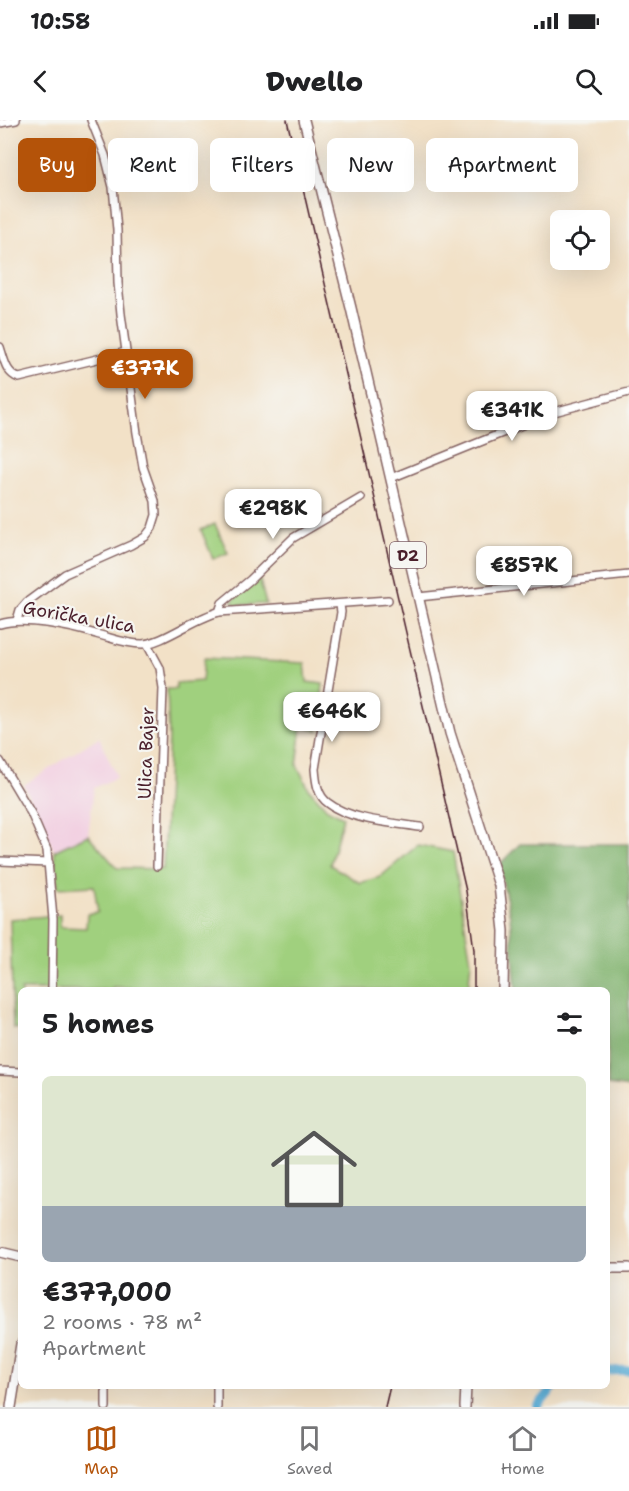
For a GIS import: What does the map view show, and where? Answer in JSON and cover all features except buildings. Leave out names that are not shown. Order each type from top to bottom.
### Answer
[{"type":"main road","name":"D2","points":[[304,120],[458,761],[499,885],[504,931],[503,987]]},
{"type":"main road","points":[[0,1252],[18,1256]]},
{"type":"main road","points":[[610,1269],[629,1269]]},
{"type":"main road","points":[[11,1407],[18,1363]]},
{"type":"main road","points":[[465,1407],[466,1389]]},
{"type":"street","points":[[0,123],[15,120]]},
{"type":"street","points":[[17,620],[20,610],[65,574],[140,540],[149,532],[156,515],[155,501],[142,461],[126,352],[117,283],[117,230],[113,187],[105,155],[91,120]]},
{"type":"street","points":[[0,347],[12,376],[19,378],[126,352]]},
{"type":"street","points":[[390,478],[554,412],[629,392]]},
{"type":"street","name":"Gorička ulica","points":[[219,612],[222,603],[250,580],[293,538],[361,498]]},
{"type":"street","points":[[418,597],[629,575]]},
{"type":"street","name":"Gorička ulica","points":[[0,624],[17,620],[88,632],[127,643],[147,644],[205,616],[219,612],[388,600]]},
{"type":"street","points":[[340,604],[341,612],[315,769],[316,784],[327,803],[340,810],[358,816],[420,827]]},
{"type":"street","name":"Ulica Bajer","points":[[147,644],[160,668],[163,688],[158,866]]},
{"type":"street","points":[[0,760],[19,790],[48,850],[53,919],[52,987]]},
{"type":"street","points":[[0,861],[49,863]]},
{"type":"street","points":[[0,1071],[18,1072]]},
{"type":"street","points":[[106,1389],[106,1407]]},
{"type":"street","points":[[217,1389],[217,1407]]},
{"type":"shaded area","points":[[99,737],[117,777],[94,788],[88,835],[54,851],[24,785]]},
{"type":"green space","points":[[215,524],[228,553],[213,559],[201,530]]},
{"type":"green space","points":[[259,577],[266,604],[235,605],[232,601]]},
{"type":"green space","points":[[204,658],[305,663],[307,682],[323,684],[318,730],[302,726],[297,765],[309,789],[327,809],[343,817],[330,865],[360,883],[380,877],[418,845],[453,852],[471,962],[468,987],[18,987],[18,1029],[13,1028],[10,919],[60,915],[60,927],[86,928],[87,914],[98,912],[94,886],[58,888],[54,851],[88,835],[117,868],[163,869],[169,736],[167,689],[176,689],[176,683],[202,681]]},
{"type":"green space","points":[[520,844],[629,844],[629,1088],[610,1085],[610,987],[516,987],[510,916],[499,865]]},
{"type":"waterway","points":[[610,1371],[629,1370]]},
{"type":"waterway","points":[[537,1407],[552,1389]]},
{"type":"railway","points":[[287,120],[466,891],[474,950],[474,987]]},
{"type":"railway","points":[[385,1407],[389,1389]]}]
